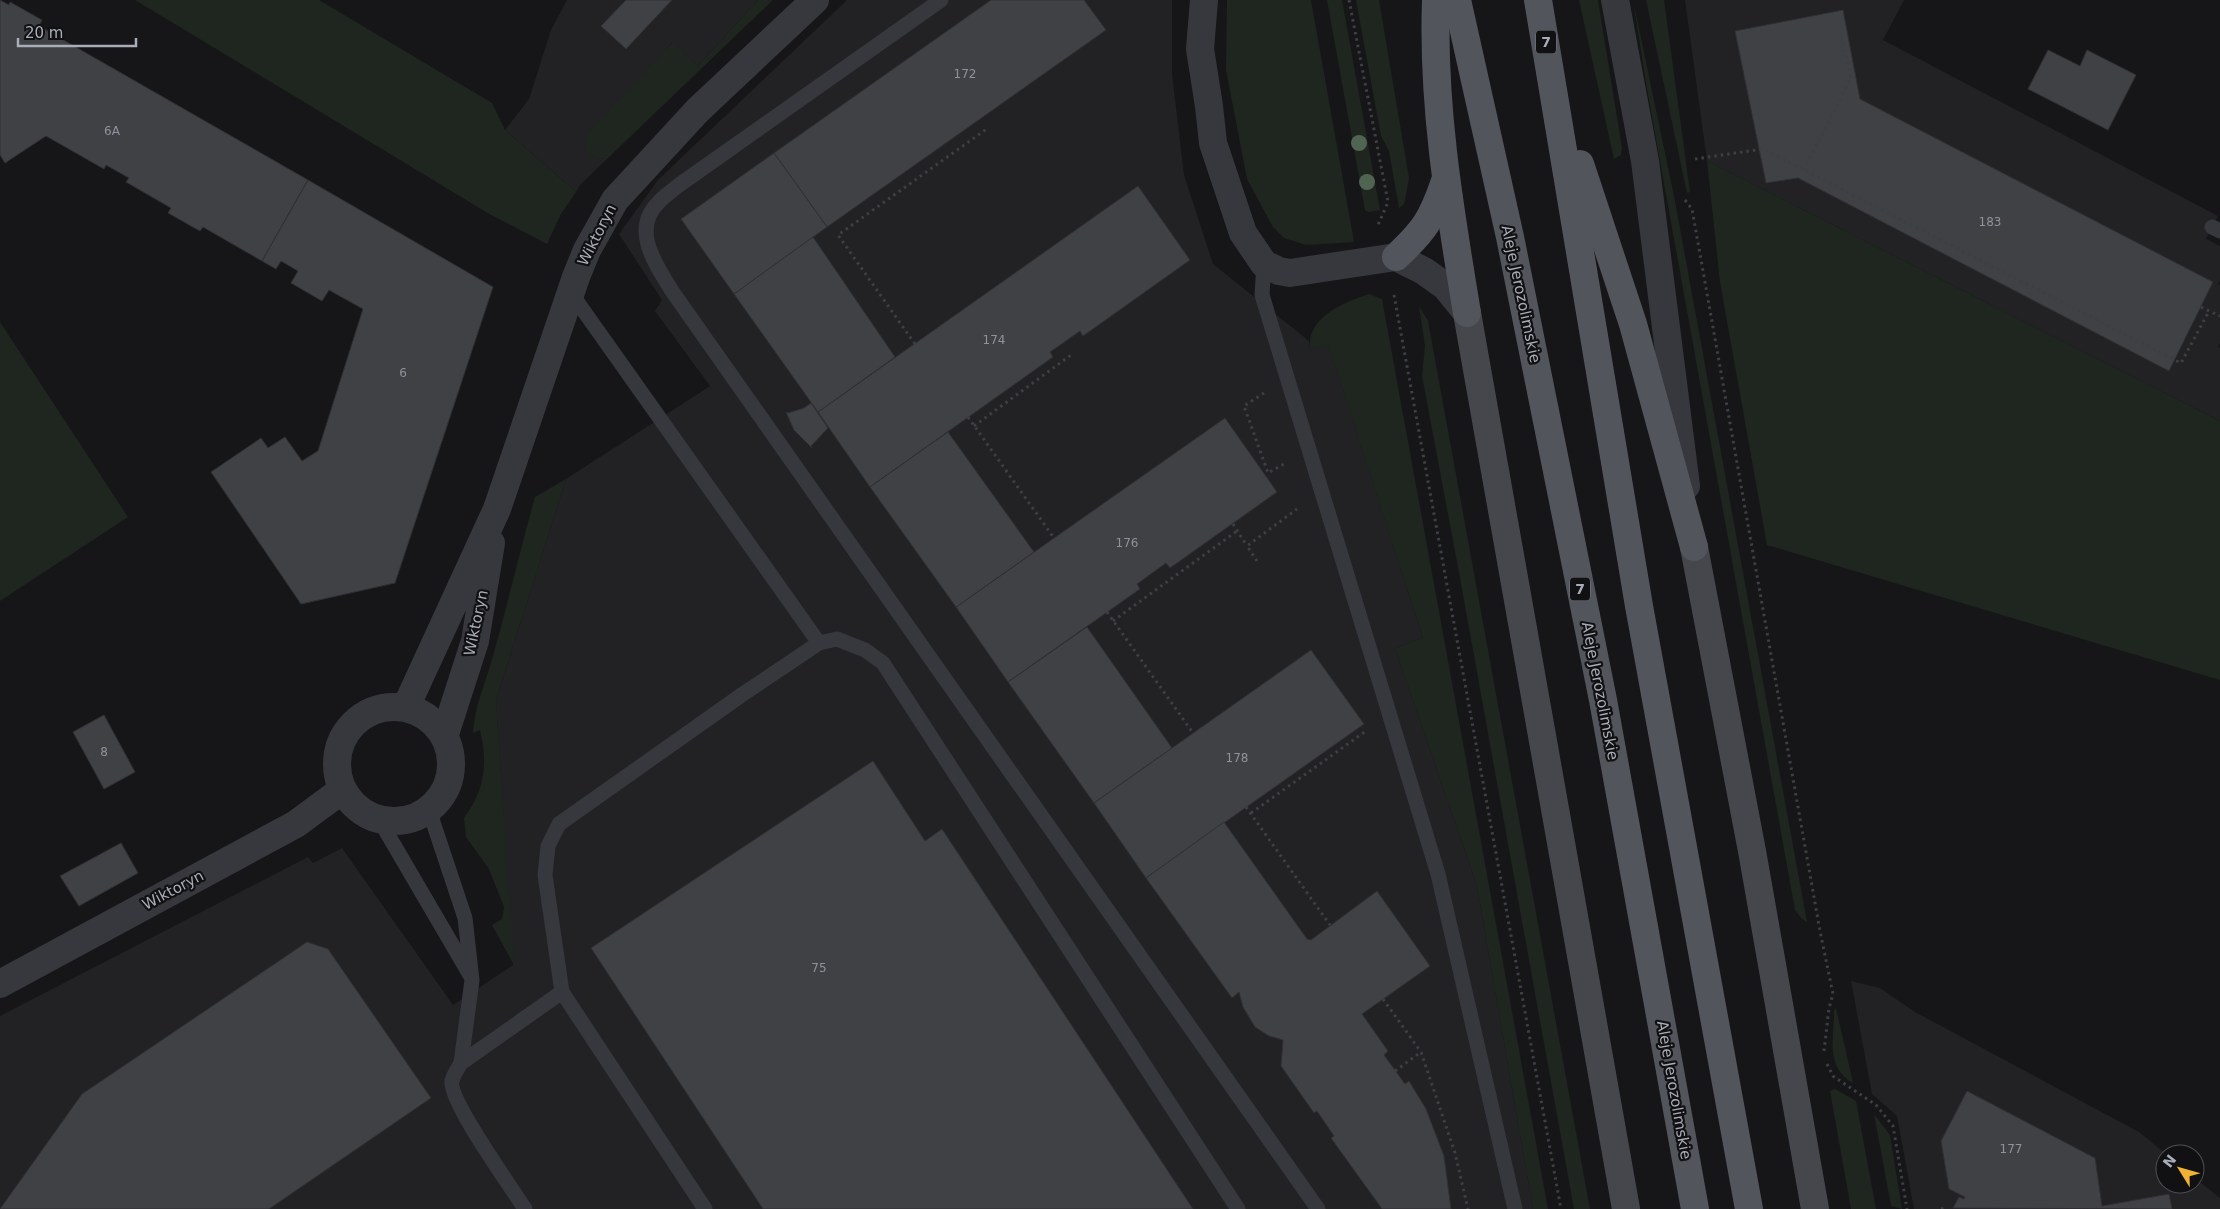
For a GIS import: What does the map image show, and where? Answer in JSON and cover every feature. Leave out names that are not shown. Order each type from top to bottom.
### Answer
[{"type":"main road","points":[[1436,0],[1434,37],[1445,180],[1467,313]]},
{"type":"main road","name":"Aleje Jerozolimskie","points":[[1457,0],[1510,236],[1601,690],[1695,1209]]},
{"type":"main road","name":"7","points":[[1538,0],[1554,85],[1639,606],[1749,1209]]},
{"type":"main road","points":[[1554,85],[1633,324],[1694,547]]},
{"type":"main road","points":[[1396,257],[1417,238],[1434,214],[1445,180]]},
{"type":"street","name":"Wiktoryn","points":[[406,706],[496,509],[587,250],[615,200],[698,110],[816,0]]},
{"type":"street","points":[[1204,0],[1200,49],[1213,143],[1242,233],[1264,264],[1279,271],[1290,272],[1396,257],[1424,270],[1445,286],[1467,313],[1626,1209]]},
{"type":"street","points":[[1615,0],[1645,161],[1694,547],[1752,851],[1815,1209]]},
{"type":"street","name":"Wiktoryn","points":[[445,734],[475,641],[496,509]]},
{"type":"street","points":[[406,706],[430,719],[445,734],[452,765],[446,790],[429,810],[406,821],[380,821],[358,810],[342,790],[336,765],[342,740],[358,719],[381,708],[406,706]]},
{"type":"street","name":"Wiktoryn","points":[[0,984],[296,824],[342,790]]},
{"type":"lane","points":[[941,0],[679,185],[657,204],[647,220],[646,232],[650,254],[677,299],[1318,1209]]},
{"type":"lane","points":[[1264,264],[1262,295],[1438,874],[1515,1209]]},
{"type":"lane","points":[[571,293],[819,643]]},
{"type":"lane","points":[[705,1209],[562,992],[545,875],[548,846],[559,824],[743,694],[819,643],[837,639],[865,650],[883,663],[1238,1209]]},
{"type":"lane","points":[[429,810],[466,918],[472,980],[460,1063],[452,1082],[456,1097],[474,1131],[525,1209]]},
{"type":"lane","points":[[380,821],[472,980]]},
{"type":"lane","points":[[460,1063],[562,992]]},
{"type":"path","points":[[1349,0],[1388,202],[1378,224]]},
{"type":"path","points":[[1804,170],[1851,78],[1843,43]]},
{"type":"path","points":[[915,344],[838,235],[988,128]]},
{"type":"path","points":[[1695,159],[1763,149],[2180,363],[2209,311]]},
{"type":"path","points":[[1692,209],[1820,931],[1833,994],[1824,1041],[1824,1060],[1833,1076],[1876,1105],[1893,1126],[1908,1209]]},
{"type":"path","points":[[1394,294],[1561,1209]]},
{"type":"path","points":[[2201,307],[2220,316]]},
{"type":"path","points":[[974,426],[1071,355]]},
{"type":"path","points":[[1264,392],[1244,406],[1268,473],[1284,463],[1287,472]]},
{"type":"path","points":[[968,417],[1054,538]]},
{"type":"path","points":[[1247,546],[1298,508],[1296,499]]},
{"type":"path","points":[[1233,524],[1257,561]]},
{"type":"path","points":[[1113,621],[1237,531]]},
{"type":"path","points":[[1107,612],[1193,733]]},
{"type":"path","points":[[1250,813],[1367,730]]},
{"type":"path","points":[[1246,807],[1330,925]]},
{"type":"path","points":[[1383,999],[1421,1052],[1455,1153],[1466,1201],[1466,1209]]},
{"type":"path","points":[[1395,1071],[1421,1052]]},
{"type":"path","points":[[1940,1209],[1946,1208]]},
{"type":"shaded area","points":[[135,0],[319,0],[492,103],[505,130],[576,192],[561,214],[547,244],[491,215]]},
{"type":"shaded area","points":[[567,0],[758,0],[698,66],[671,43],[596,158],[607,159],[580,185],[576,192],[505,130],[529,99],[551,30]]},
{"type":"shaded area","points":[[758,0],[773,0],[607,159],[596,158],[587,153],[585,141],[588,133],[672,43],[698,66]]},
{"type":"shaded area","points":[[847,0],[1172,0],[1172,74],[1184,175],[1213,264],[1309,341],[1310,349],[1328,343],[1423,638],[1395,648],[1477,886],[1533,1209],[0,1209],[0,1016],[308,857],[313,863],[342,848],[453,1005],[513,965],[496,700],[566,479],[710,386],[655,311],[662,300],[619,234],[658,180]]},
{"type":"shaded area","points":[[1227,0],[1311,0],[1354,242],[1306,245],[1284,238],[1273,227],[1247,179],[1226,70]]},
{"type":"shaded area","points":[[1327,0],[1342,0],[1380,210],[1369,212],[1365,210]]},
{"type":"shaded area","points":[[1356,0],[1379,0],[1409,178],[1404,204],[1399,208],[1389,151],[1381,136]]},
{"type":"shaded area","points":[[1579,0],[1598,0],[1622,148],[1621,155],[1614,159]]},
{"type":"shaded area","points":[[1633,0],[1675,201],[1807,922],[1795,910],[1647,89]]},
{"type":"shaded area","points":[[1646,0],[1664,0],[1690,192],[1687,193]]},
{"type":"shaded area","points":[[1685,0],[1904,0],[1883,40],[2218,216],[2206,239],[2220,246],[2220,281],[2218,284],[2220,285],[2220,343],[2218,347],[2220,348],[2220,421],[1707,161]]},
{"type":"shaded area","points":[[1707,161],[2220,421],[2220,680],[1767,545],[1720,282]]},
{"type":"shaded area","points":[[1369,294],[1382,299],[1548,1209],[1533,1209],[1477,886],[1395,648],[1423,638],[1328,344],[1310,349],[1310,338],[1314,328],[1329,312],[1349,301]]},
{"type":"shaded area","points":[[1419,306],[1428,321],[1590,1209],[1574,1209],[1422,376],[1425,346]]},
{"type":"shaded area","points":[[0,322],[128,517],[0,601]]},
{"type":"shaded area","points":[[566,479],[496,700],[514,965],[492,925],[502,919],[504,907],[489,869],[466,837],[464,818],[471,808],[480,787],[484,765],[480,730],[473,733],[474,723],[535,497]]},
{"type":"shaded area","points":[[1851,981],[1880,988],[1915,1012],[2139,1132],[2155,1145],[2155,1194],[2205,1194],[2205,1186],[2220,1198],[2220,1209],[1914,1209],[1897,1116],[1872,1094]]},
{"type":"shaded area","points":[[1836,1008],[1853,1083],[1838,1069],[1835,1060],[1833,1041],[1834,1010]]},
{"type":"shaded area","points":[[1835,1089],[1856,1101],[1876,1209],[1851,1209],[1830,1091]]},
{"type":"shaded area","points":[[1874,1114],[1890,1135],[1902,1209],[1891,1206]]},
{"type":"building","points":[[0,0],[9,5],[10,2],[42,20],[39,26],[308,180],[262,261],[203,227],[200,231],[168,213],[171,208],[126,182],[129,178],[106,165],[104,169],[46,136],[5,163],[0,155]]},
{"type":"building","points":[[626,0],[672,0],[626,49],[601,26]]},
{"type":"building","points":[[991,0],[1084,0],[1106,30],[827,227],[774,153]]},
{"type":"building","points":[[1843,10],[1860,99],[2213,282],[2169,371],[1798,178],[1766,183],[1735,31]]},
{"type":"building","points":[[2048,50],[2080,66],[2087,50],[2136,75],[2108,130],[2028,89]]},
{"type":"building","points":[[774,153],[827,227],[734,294],[681,219]]},
{"type":"building","points":[[308,180],[493,287],[395,583],[301,604],[211,472],[261,438],[268,448],[285,437],[302,461],[318,451],[363,309],[329,290],[322,301],[291,283],[298,271],[281,261],[276,269],[262,261]]},
{"type":"building","points":[[1138,186],[1190,260],[1083,336],[1080,331],[1050,352],[1053,357],[870,487],[818,412]]},
{"type":"building","points":[[813,237],[895,357],[818,412],[734,294]]},
{"type":"building","points":[[811,403],[828,428],[811,446],[812,448],[794,430],[786,412],[804,408]]},
{"type":"building","points":[[1225,418],[1277,492],[1170,568],[1166,563],[1137,584],[1140,589],[1008,682],[956,607]]},
{"type":"building","points":[[948,432],[1034,552],[956,607],[870,487]]},
{"type":"building","points":[[1087,627],[1172,748],[1094,803],[1008,682]]},
{"type":"building","points":[[1311,650],[1364,724],[1146,878],[1094,803]]},
{"type":"building","points":[[104,715],[135,772],[104,789],[73,732]]},
{"type":"building","points":[[873,761],[925,841],[942,829],[1193,1209],[763,1209],[591,948]]},
{"type":"building","points":[[1224,822],[1307,939],[1311,940],[1377,891],[1430,966],[1362,1014],[1388,1051],[1384,1055],[1405,1084],[1409,1081],[1426,1109],[1444,1156],[1451,1209],[1382,1209],[1331,1138],[1334,1136],[1317,1111],[1314,1113],[1281,1066],[1283,1040],[1269,1036],[1255,1027],[1243,1007],[1239,992],[1232,998],[1146,878]]},
{"type":"building","points":[[121,843],[138,873],[79,906],[60,876]]},
{"type":"building","points":[[307,942],[328,949],[431,1098],[269,1209],[0,1209],[82,1094]]},
{"type":"building","points":[[1967,1091],[2095,1158],[2102,1206],[2169,1194],[2172,1209],[1953,1208],[1959,1197],[1964,1199],[1965,1197],[1949,1189],[1941,1141]]}]
